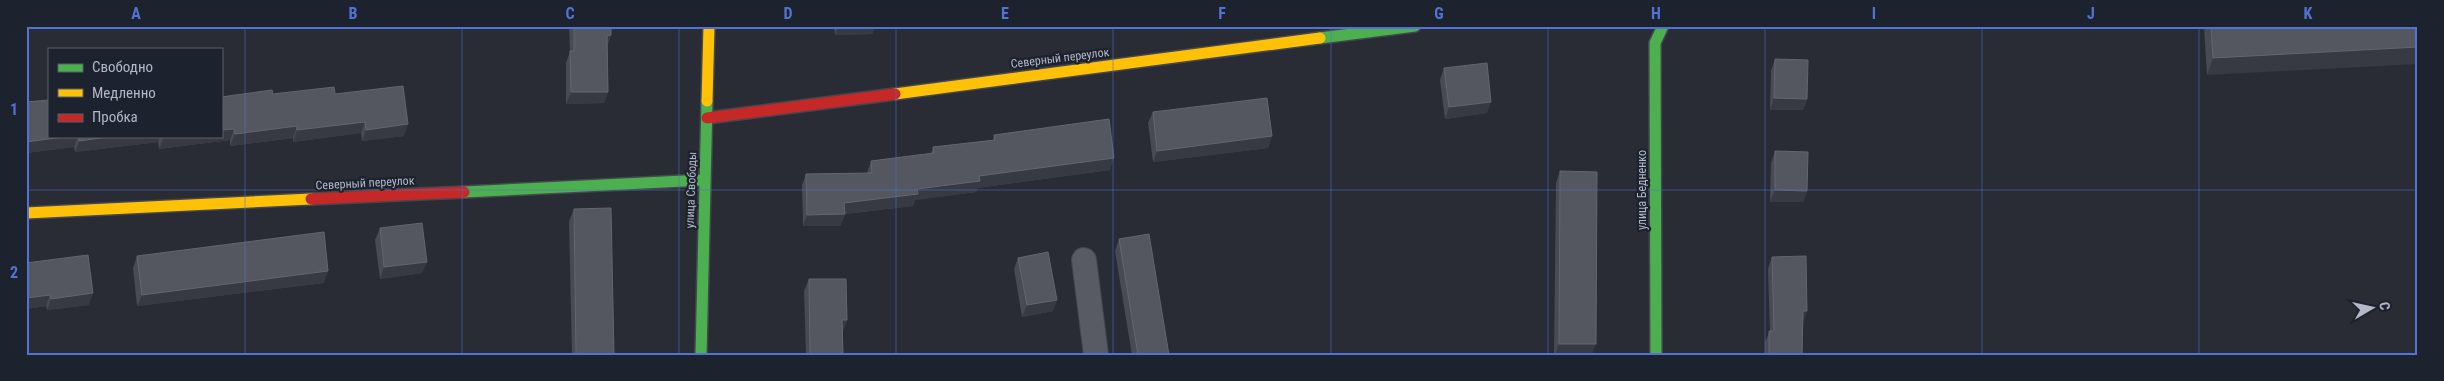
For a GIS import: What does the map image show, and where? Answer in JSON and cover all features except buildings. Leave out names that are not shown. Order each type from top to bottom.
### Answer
[{"type":"street","name":"улица Свободы","points":[[701,355],[709,26]]},
{"type":"street","name":"Северный переулок","points":[[707,118],[1415,26]]},
{"type":"street","name":"улица Бедненко","points":[[1656,355],[1655,43],[1663,26]]},
{"type":"street","name":"Северный переулок","points":[[26,213],[704,180]]},
{"type":"street","points":[[1084,260],[1096,355]]},
{"type":"traffic: fast","points":[[1320,38],[1415,26]]},
{"type":"traffic: fast","points":[[1656,355],[1655,43],[1663,26]]},
{"type":"traffic: fast","points":[[701,355],[707,101]]},
{"type":"traffic: fast","points":[[464,192],[704,180]]},
{"type":"traffic: slow","points":[[707,101],[709,26]]},
{"type":"traffic: slow","points":[[895,94],[1320,38]]},
{"type":"traffic: slow","points":[[26,213],[311,199]]},
{"type":"traffic: jam","points":[[707,118],[895,94]]},
{"type":"traffic: jam","points":[[311,199],[464,192]]}]
